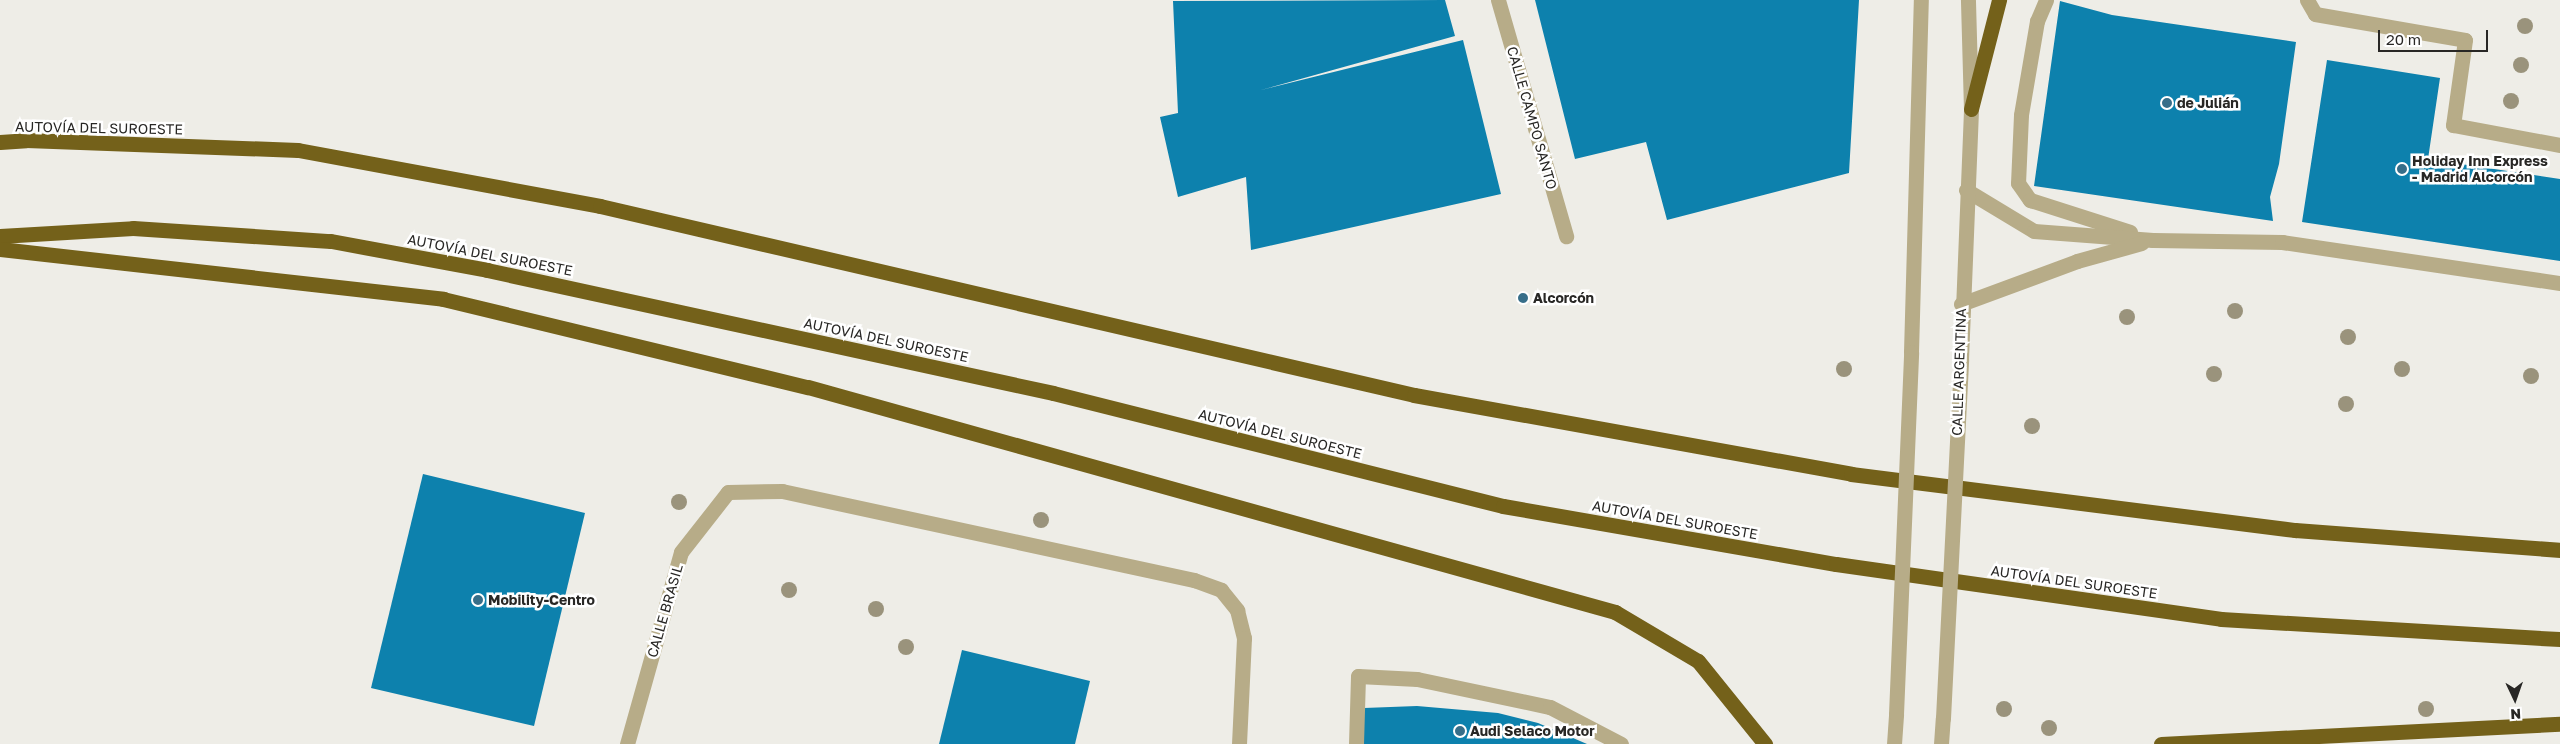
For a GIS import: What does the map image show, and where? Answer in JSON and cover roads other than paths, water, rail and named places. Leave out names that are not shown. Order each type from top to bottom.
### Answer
[{"type":"highway","points":[[1971,109],[1999,0]]},
{"type":"highway","name":"AUTOVÍA DEL SUROESTE","points":[[0,142],[26,140],[298,150],[600,206],[1414,395],[1851,474],[2295,530],[2560,550]]},
{"type":"highway","name":"AUTOVÍA DEL SUROESTE","points":[[0,236],[133,228],[331,240],[487,270],[1053,393],[1503,506],[1836,564],[2221,619],[2560,639]]},
{"type":"highway","points":[[0,249],[443,299],[808,388],[1605,609],[1698,662],[1765,744]]},
{"type":"highway","points":[[2161,744],[2560,724]]},
{"type":"street","name":"CALLE CAMPO SANTO","points":[[1498,0],[1566,236]]},
{"type":"street","points":[[1894,744],[1911,352],[1921,0]]},
{"type":"street","name":"CALLE ARGENTINA","points":[[1941,744],[1961,359],[1961,304],[1971,109],[1968,0]]},
{"type":"street","points":[[2046,0],[2037,21],[2021,115],[2018,183],[2030,200],[2153,240]]},
{"type":"street","points":[[2307,0],[2316,14],[2465,40],[2453,125],[2560,145]]},
{"type":"street","points":[[1966,190],[2034,231],[2153,240],[2282,242],[2560,283]]},
{"type":"street","points":[[1961,304],[2078,261],[2153,240]]},
{"type":"street","name":"CALLE BRASIL","points":[[627,744],[682,552],[728,492],[782,491],[1194,580],[1221,590],[1237,610],[1244,638],[1239,744]]},
{"type":"street","points":[[1356,744],[1358,676],[1417,679],[1550,707],[1621,744]]},
{"type":"place","name":"de Julián","points":[[2167,103]]},
{"type":"place","name":"Holiday Inn Express - Madrid Alcorcón","points":[[2402,169]]},
{"type":"place","name":"Alcorcón","points":[[1523,298]]},
{"type":"place","name":"Mobility-Centro","points":[[478,600]]},
{"type":"place","name":"Audi Selaco Motor","points":[[1460,731]]}]
